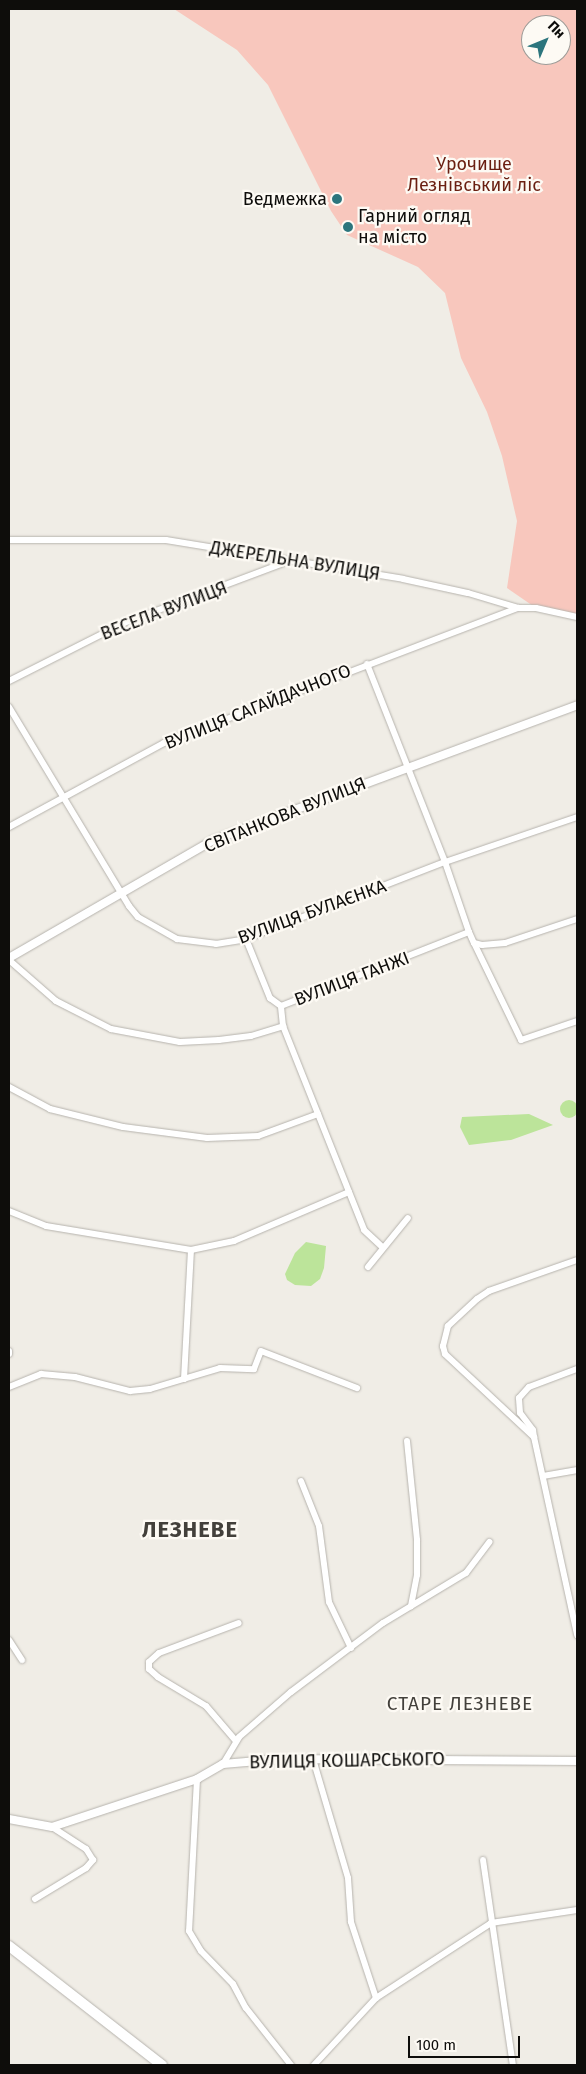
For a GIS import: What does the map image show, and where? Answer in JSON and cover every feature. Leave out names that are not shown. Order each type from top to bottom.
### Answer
[{"type":"main road","points":[[9,1946],[162,2065]]},
{"type":"street","name":"ДЖЕРЕЛЬНА ВУЛИЦЯ","points":[[9,540],[166,540],[294,559],[468,592],[518,608],[536,608],[577,617]]},
{"type":"street","name":"ВЕСЕЛА ВУЛИЦЯ","points":[[9,681],[124,623],[294,559]]},
{"type":"street","name":"ВУЛИЦЯ САГАЙДАЧНОГО","points":[[9,827],[63,796],[164,743],[518,608]]},
{"type":"street","points":[[367,664],[445,862],[469,932],[521,1040],[577,1021]]},
{"type":"street","name":"СВІТАНКОВА ВУЛИЦЯ","points":[[9,959],[213,840],[577,706]]},
{"type":"street","name":"ВУЛИЦЯ БУЛАЄНКА","points":[[9,707],[121,894],[138,917],[177,940],[216,944],[246,939],[445,862],[577,817]]},
{"type":"street","points":[[474,943],[482,945],[504,943],[577,919]]},
{"type":"street","name":"ВУЛИЦЯ ГАНЖІ","points":[[9,959],[56,1001],[111,1029],[180,1042],[251,1036],[283,1026],[281,1006],[469,932]]},
{"type":"street","points":[[246,939],[270,998],[281,1006]]},
{"type":"street","points":[[283,1026],[364,1230],[383,1248]]},
{"type":"street","points":[[9,1087],[50,1109],[123,1127],[207,1138],[258,1136],[318,1114]]},
{"type":"street","points":[[9,1211],[46,1226],[192,1250],[234,1241],[349,1192]]},
{"type":"street","points":[[368,1267],[408,1218]]},
{"type":"street","points":[[184,1379],[192,1250]]},
{"type":"street","points":[[534,1437],[445,1354],[444,1338],[448,1326],[468,1304],[489,1291],[577,1260]]},
{"type":"street","points":[[9,1387],[41,1374],[75,1377],[130,1391],[184,1379],[220,1368],[254,1370],[261,1351],[357,1388]]},
{"type":"street","points":[[577,1369],[529,1387],[519,1398],[520,1413],[533,1430],[577,1635]]},
{"type":"street","points":[[407,1441],[417,1540],[417,1575],[410,1607]]},
{"type":"street","points":[[543,1476],[577,1470]]},
{"type":"street","points":[[301,1481],[319,1526],[329,1602],[352,1648]]},
{"type":"street","points":[[223,1764],[236,1740],[291,1692],[410,1607],[466,1573],[488,1542]]},
{"type":"street","points":[[236,1740],[206,1706],[158,1677],[149,1669],[149,1662],[159,1654],[239,1623]]},
{"type":"street","points":[[9,1640],[22,1660]]},
{"type":"street","points":[[313,1759],[348,1878],[351,1922],[376,1998]]},
{"type":"street","name":"ВУЛИЦЯ КОШАРСЬКОГО","points":[[9,1819],[52,1827],[197,1779],[223,1764],[313,1759],[577,1761]]},
{"type":"street","points":[[197,1779],[189,1930],[201,1951],[233,1984],[246,2008],[291,2065]]},
{"type":"street","points":[[35,1899],[86,1868],[93,1860],[86,1849],[52,1827]]},
{"type":"street","points":[[483,1860],[513,2065]]},
{"type":"street","points":[[314,2065],[376,1998],[491,1923],[577,1910]]},
{"type":"green space","name":"Урочище Лезнівський ліс","points":[[174,9],[577,9],[577,617],[536,608],[507,588],[517,521],[502,456],[487,412],[461,358],[445,293],[418,267],[347,235],[331,211],[268,85],[237,50]]},
{"type":"shaded area","points":[[569,1100],[575,1103],[578,1109],[575,1115],[569,1118],[563,1115],[560,1109],[563,1103]]},
{"type":"shaded area","points":[[529,1114],[553,1125],[511,1140],[469,1145],[460,1127],[462,1117]]},
{"type":"shaded area","points":[[306,1242],[326,1246],[324,1268],[320,1279],[311,1286],[295,1285],[287,1280],[285,1274],[295,1253]]},
{"type":"place","name":"Ведмежка","points":[[337,199]]},
{"type":"place","name":"Гарний огляд на місто","points":[[348,227]]},
{"type":"district","name":"ЛЕЗНЕВЕ","points":[[190,1530]]},
{"type":"district","name":"СТАРЕ ЛЕЗНЕВЕ","points":[[460,1704]]}]
